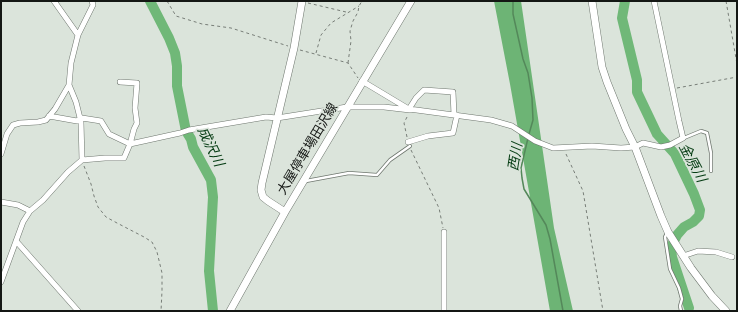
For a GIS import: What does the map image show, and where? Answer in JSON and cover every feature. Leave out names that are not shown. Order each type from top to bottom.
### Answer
[{"type":"street","points":[[54,1],[78,35]]},
{"type":"street","points":[[82,160],[80,119],[70,84],[70,63],[78,35],[93,5],[92,1]]},
{"type":"street","name":"大屋停車場田沢線","points":[[230,311],[303,181],[411,1]]},
{"type":"street","points":[[592,1],[602,67],[626,129],[635,147],[661,216],[691,268],[712,296],[726,311]]},
{"type":"street","points":[[49,116],[77,121],[82,118],[101,121],[109,134],[130,144],[189,130],[266,117],[277,118],[347,107],[384,107],[491,120],[512,126],[535,141],[553,148],[592,146],[621,148],[635,147],[643,143],[661,147],[670,145],[683,138],[654,1]]},
{"type":"street","points":[[285,212],[268,202],[263,197],[261,190],[294,48],[302,2]]},
{"type":"street","points":[[362,81],[409,109]]},
{"type":"street","points":[[1,282],[23,222],[30,211],[43,200],[68,172],[82,160],[124,158],[137,123],[135,108],[137,82],[120,82]]},
{"type":"street","points":[[1,154],[7,134],[13,125],[46,120],[55,109],[70,84]]},
{"type":"street","points":[[409,109],[416,98],[424,90],[453,92],[456,115],[453,133],[428,136],[409,144]]},
{"type":"street","points":[[1,202],[18,205],[30,211]]},
{"type":"street","points":[[444,232],[444,311]]},
{"type":"street","points":[[16,241],[78,311]]},
{"type":"street","points":[[683,256],[698,251],[716,252],[732,257]]},
{"type":"lane","points":[[683,138],[701,131],[707,133],[711,153],[711,171]]},
{"type":"lane","points":[[303,181],[349,173],[377,175],[390,160],[409,144]]},
{"type":"lane","points":[[670,234],[665,237],[670,269],[679,288],[682,299],[680,306],[681,311]]},
{"type":"path","points":[[167,1],[176,16],[202,24],[231,28],[348,63]]},
{"type":"path","points":[[362,1],[350,31],[351,41],[348,63],[357,77],[362,81]]},
{"type":"path","points":[[726,1],[737,64]]},
{"type":"path","points":[[302,2],[347,12]]},
{"type":"path","points":[[316,54],[321,35],[331,22],[359,6]]},
{"type":"path","points":[[672,88],[737,77]]},
{"type":"path","points":[[409,109],[404,123],[409,144],[412,154],[439,208],[444,232]]},
{"type":"path","points":[[563,148],[583,191],[602,311]]},
{"type":"path","points":[[82,160],[92,184],[98,207],[106,217],[144,236],[152,242],[157,252],[162,272],[161,311]]},
{"type":"green space","points":[[494,1],[521,1],[554,228],[573,311],[550,311]]},
{"type":"waterway","name":"成沢川","points":[[150,1],[175,53],[177,66],[177,86],[186,131],[211,180],[213,197],[209,271],[213,311]]},
{"type":"waterway","name":"西川","points":[[513,1],[513,14],[523,59],[528,73],[532,98],[533,120],[529,134]]},
{"type":"waterway","name":"金原川","points":[[625,1],[622,18],[637,80],[637,92],[657,134],[675,154],[700,210],[699,216],[693,222],[684,227],[677,235],[671,247],[672,257],[689,308]]},
{"type":"waterway","name":"西川","points":[[528,138],[521,168],[524,189],[546,225],[550,239],[563,311]]}]
